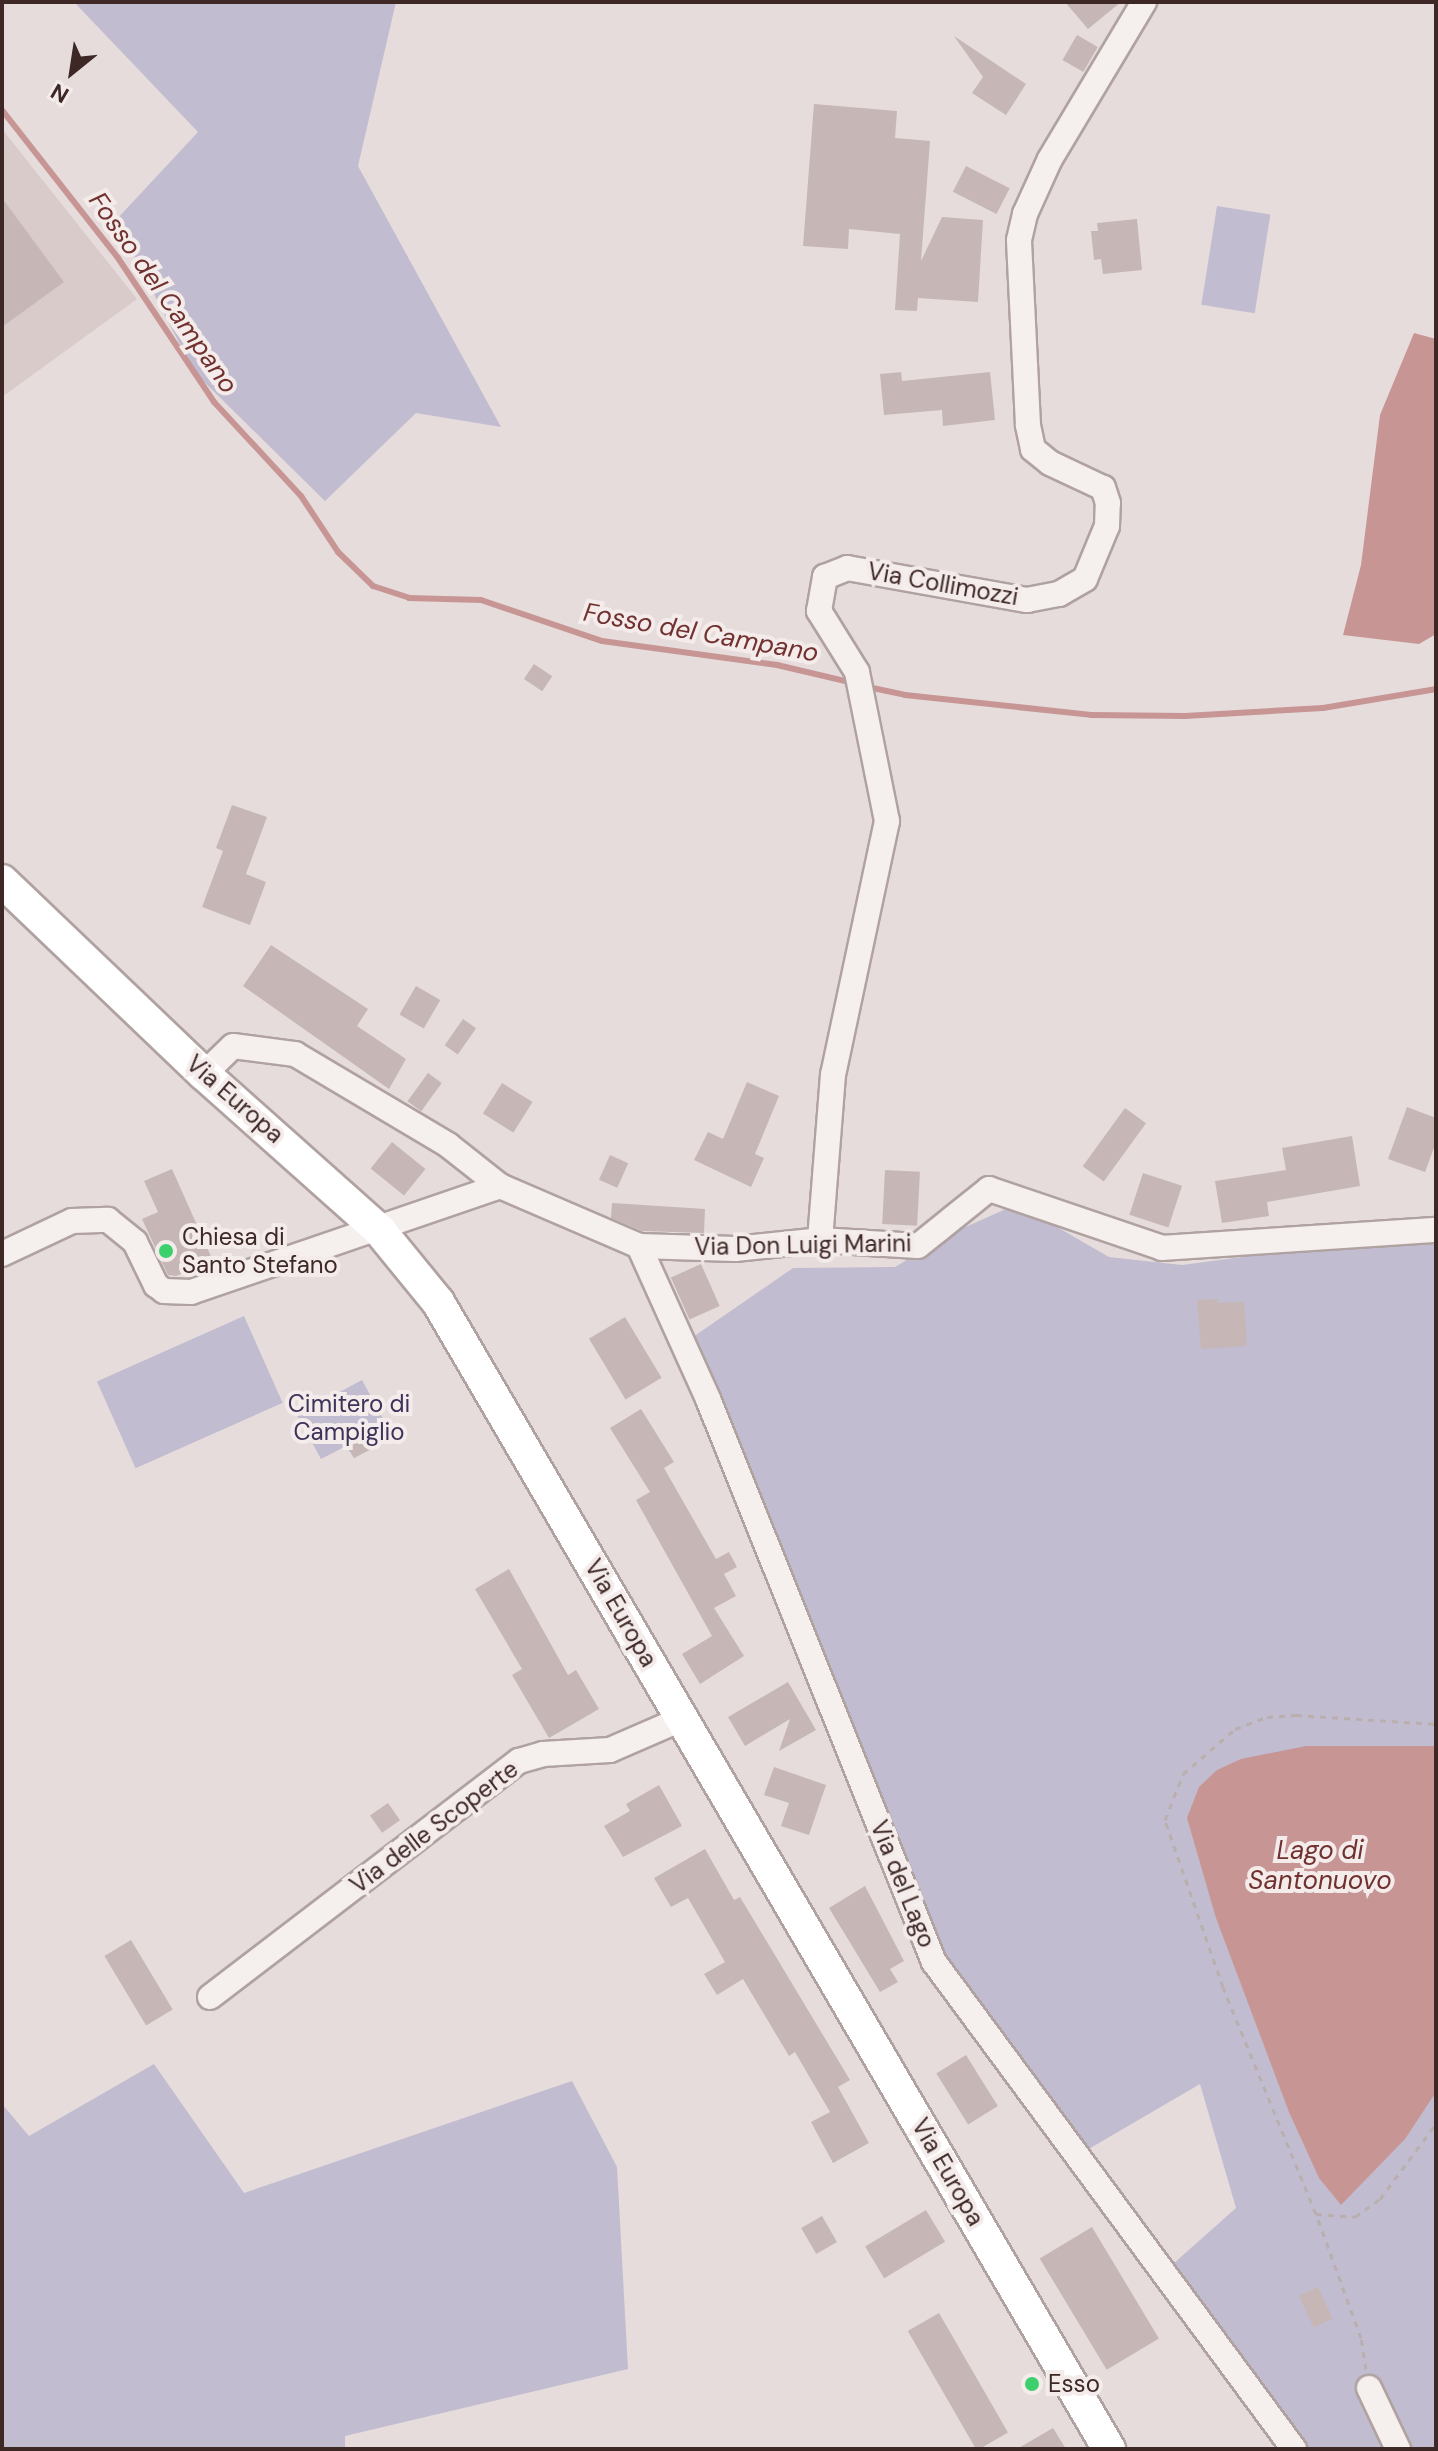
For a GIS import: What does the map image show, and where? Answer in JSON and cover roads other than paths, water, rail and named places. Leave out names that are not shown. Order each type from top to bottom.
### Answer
[{"type":"main road","name":"Via Europa","points":[[2,881],[204,1074],[380,1231],[438,1302],[1109,2449]]},
{"type":"street","name":"Via Collimozzi","points":[[820,1240],[833,1075],[887,821],[860,684],[819,611],[825,577],[847,568],[1027,600],[1059,594],[1085,579],[1107,526],[1103,488],[1050,463],[1033,449],[1028,425],[1019,240],[1025,214],[1050,159],[1144,2]]},
{"type":"street","name":"Via Don Luigi Marini","points":[[204,1074],[233,1046],[295,1054],[448,1145],[500,1186],[639,1246],[735,1249],[820,1240],[918,1246],[989,1189],[1162,1248],[1436,1230]]},
{"type":"street","points":[[2,1254],[72,1221],[108,1220],[135,1242],[156,1285],[164,1291],[191,1292],[380,1231],[500,1186]]},
{"type":"street","name":"Via del Lago","points":[[639,1246],[697,1373],[934,1962],[1294,2449]]},
{"type":"street","name":"Via delle Scoperte","points":[[210,1997],[519,1761],[543,1754],[610,1750],[684,1718]]},
{"type":"street","points":[[1369,2388],[1398,2449]]},
{"type":"water","points":[[1414,333],[1436,339],[1436,634],[1419,644],[1343,635],[1361,565],[1380,415]]},
{"type":"water","name":"Lago di Santonuovo","points":[[1306,1746],[1436,1746],[1436,2092],[1405,2139],[1341,2205],[1319,2178],[1289,2112],[1216,1918],[1187,1818],[1199,1787],[1217,1770],[1241,1759]]},
{"type":"waterway","name":"Fosso del Campano","points":[[2,110],[118,258],[214,402],[301,496],[338,552],[373,586],[409,598],[481,600],[602,641],[777,665],[853,683]]},
{"type":"waterway","name":"Fosso del Campano","points":[[868,687],[905,695],[1091,715],[1185,716],[1323,708],[1436,689]]},
{"type":"place","name":"Chiesa di Santo Stefano","points":[[166,1251]]},
{"type":"place","name":"Esso","points":[[1032,2384]]},
{"type":"park label","name":"Cimitero di Campiglio","points":[[349,1418]]}]
